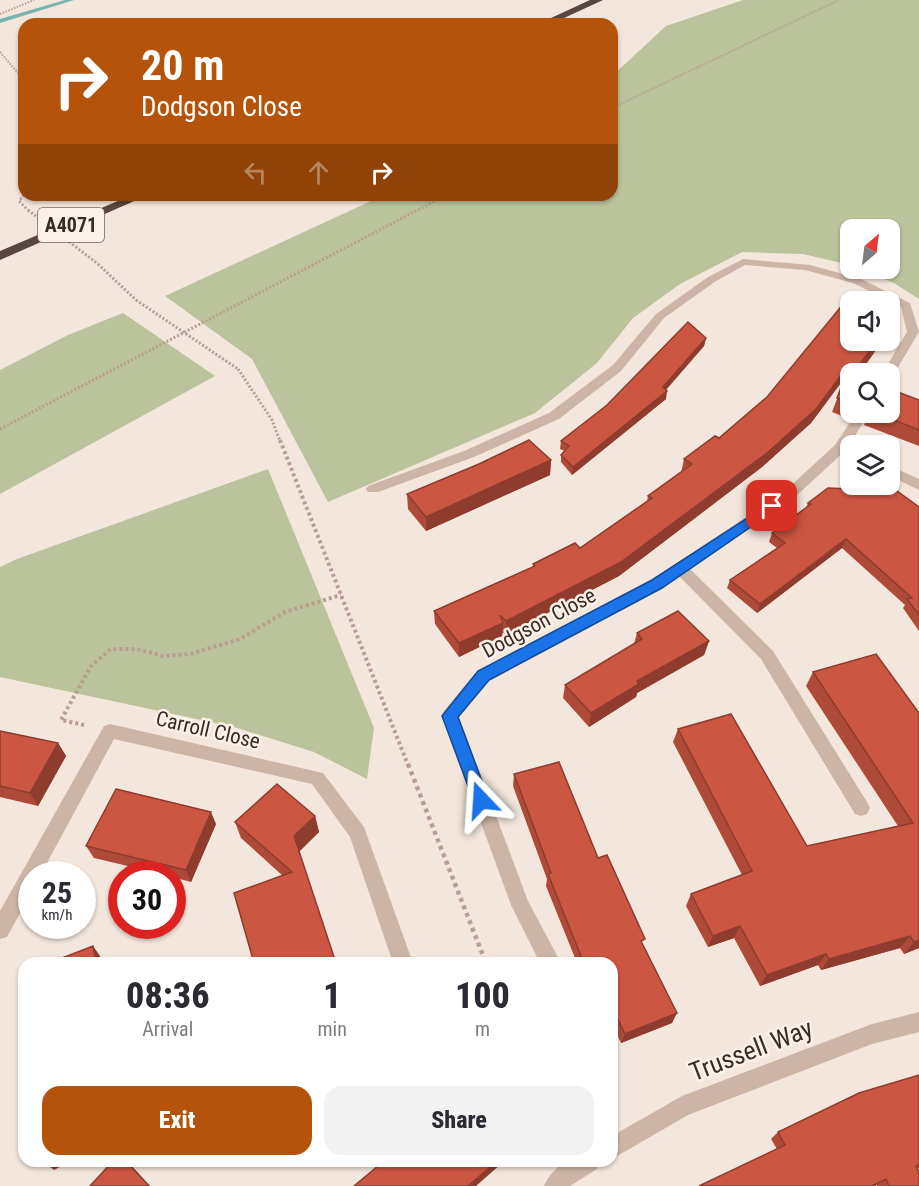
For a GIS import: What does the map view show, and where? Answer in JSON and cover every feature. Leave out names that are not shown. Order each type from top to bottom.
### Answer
[{"type":"highway","points":[[557,18],[598,0]]},
{"type":"highway","name":"A4071","points":[[0,256],[128,201]]},
{"type":"street","points":[[373,489],[469,454],[554,416],[617,368],[660,316],[712,279],[743,262],[806,267],[857,281],[906,305],[913,332],[895,363]]},
{"type":"street","name":"Dodgson Close","points":[[548,957],[520,905],[450,716],[483,676],[657,584],[790,494],[840,455]]},
{"type":"street","points":[[900,476],[919,485]]},
{"type":"street","points":[[680,568],[767,655],[861,808]]},
{"type":"street","points":[[0,930],[110,731]]},
{"type":"street","name":"Carroll Close","points":[[110,731],[317,778],[358,832],[401,957]]},
{"type":"street","name":"Trussell Way","points":[[618,1144],[682,1107],[872,1034],[919,1022]]},
{"type":"street","points":[[555,1186],[566,1174],[578,1167]]},
{"type":"path","points":[[0,14],[34,0]]},
{"type":"path","points":[[618,105],[839,0]]},
{"type":"path","points":[[0,52],[18,73]]},
{"type":"path","points":[[19,201],[98,264],[136,300],[238,369],[272,420],[484,957]]},
{"type":"path","points":[[0,429],[435,201]]},
{"type":"path","points":[[110,731],[61,720],[91,666],[111,649],[138,649],[163,656],[190,654],[240,639],[285,612],[341,595]]},
{"type":"green space","points":[[743,0],[919,0],[919,299],[884,279],[900,279],[900,219],[840,219],[840,263],[803,254],[742,252],[680,284],[633,318],[597,363],[535,413],[328,502],[252,359],[165,296],[371,201],[618,201],[618,70],[666,26]]},
{"type":"green space","points":[[123,313],[215,376],[0,494],[0,370],[68,335]]},
{"type":"green space","points":[[268,469],[374,728],[367,779],[314,752],[234,727],[0,677],[0,567]]},
{"type":"building","points":[[840,308],[840,351],[870,351],[861,363],[840,363],[840,377],[816,409],[767,453],[621,562],[506,621],[500,615],[503,623],[459,643],[434,611],[535,566],[533,564],[575,543],[580,548],[652,498],[648,496],[692,464],[684,459],[715,436],[719,438],[767,397]]},
{"type":"building","points":[[688,322],[706,338],[663,387],[667,391],[573,467],[561,455],[569,446],[561,441],[607,405]]},
{"type":"building","points":[[900,393],[919,400],[919,430],[900,422]]},
{"type":"building","points":[[529,440],[551,460],[426,517],[407,494],[479,464]]},
{"type":"building","points":[[828,488],[840,489],[840,495],[900,495],[900,493],[919,507],[919,615],[907,599],[912,598],[846,539],[760,604],[730,580],[785,543],[772,533],[811,504],[808,503]]},
{"type":"building","points":[[678,611],[709,641],[637,681],[639,684],[591,713],[565,685],[642,639],[637,633]]},
{"type":"building","points":[[876,654],[919,713],[919,940],[914,942],[910,936],[829,959],[826,954],[767,975],[740,926],[713,936],[691,894],[752,871],[678,729],[731,714],[807,846],[913,823],[813,672]]},
{"type":"building","points":[[0,731],[58,743],[30,793],[0,786]]},
{"type":"building","points":[[559,762],[598,858],[607,855],[645,939],[641,941],[677,1013],[625,1034],[618,1019],[618,957],[581,957],[548,874],[551,873],[514,774]]},
{"type":"building","points":[[277,784],[315,816],[294,836],[334,957],[252,957],[234,893],[292,872],[235,822]]},
{"type":"building","points":[[116,789],[211,812],[186,870],[186,861],[148,861],[86,846]]},
{"type":"building","points":[[93,946],[95,957],[65,957]]},
{"type":"building","points":[[919,1075],[919,1165],[916,1166],[919,1172],[919,1186],[889,1186],[886,1179],[872,1186],[699,1186],[785,1145],[778,1132],[859,1093]]},
{"type":"building","points":[[107,1167],[132,1167],[149,1186],[90,1186]]},
{"type":"building","points":[[377,1167],[490,1167],[468,1186],[354,1186]]},
{"type":"waterway","points":[[0,21],[71,0]]},
{"type":"route","points":[[481,800],[450,716],[483,676],[510,664],[657,584],[772,506]]}]
